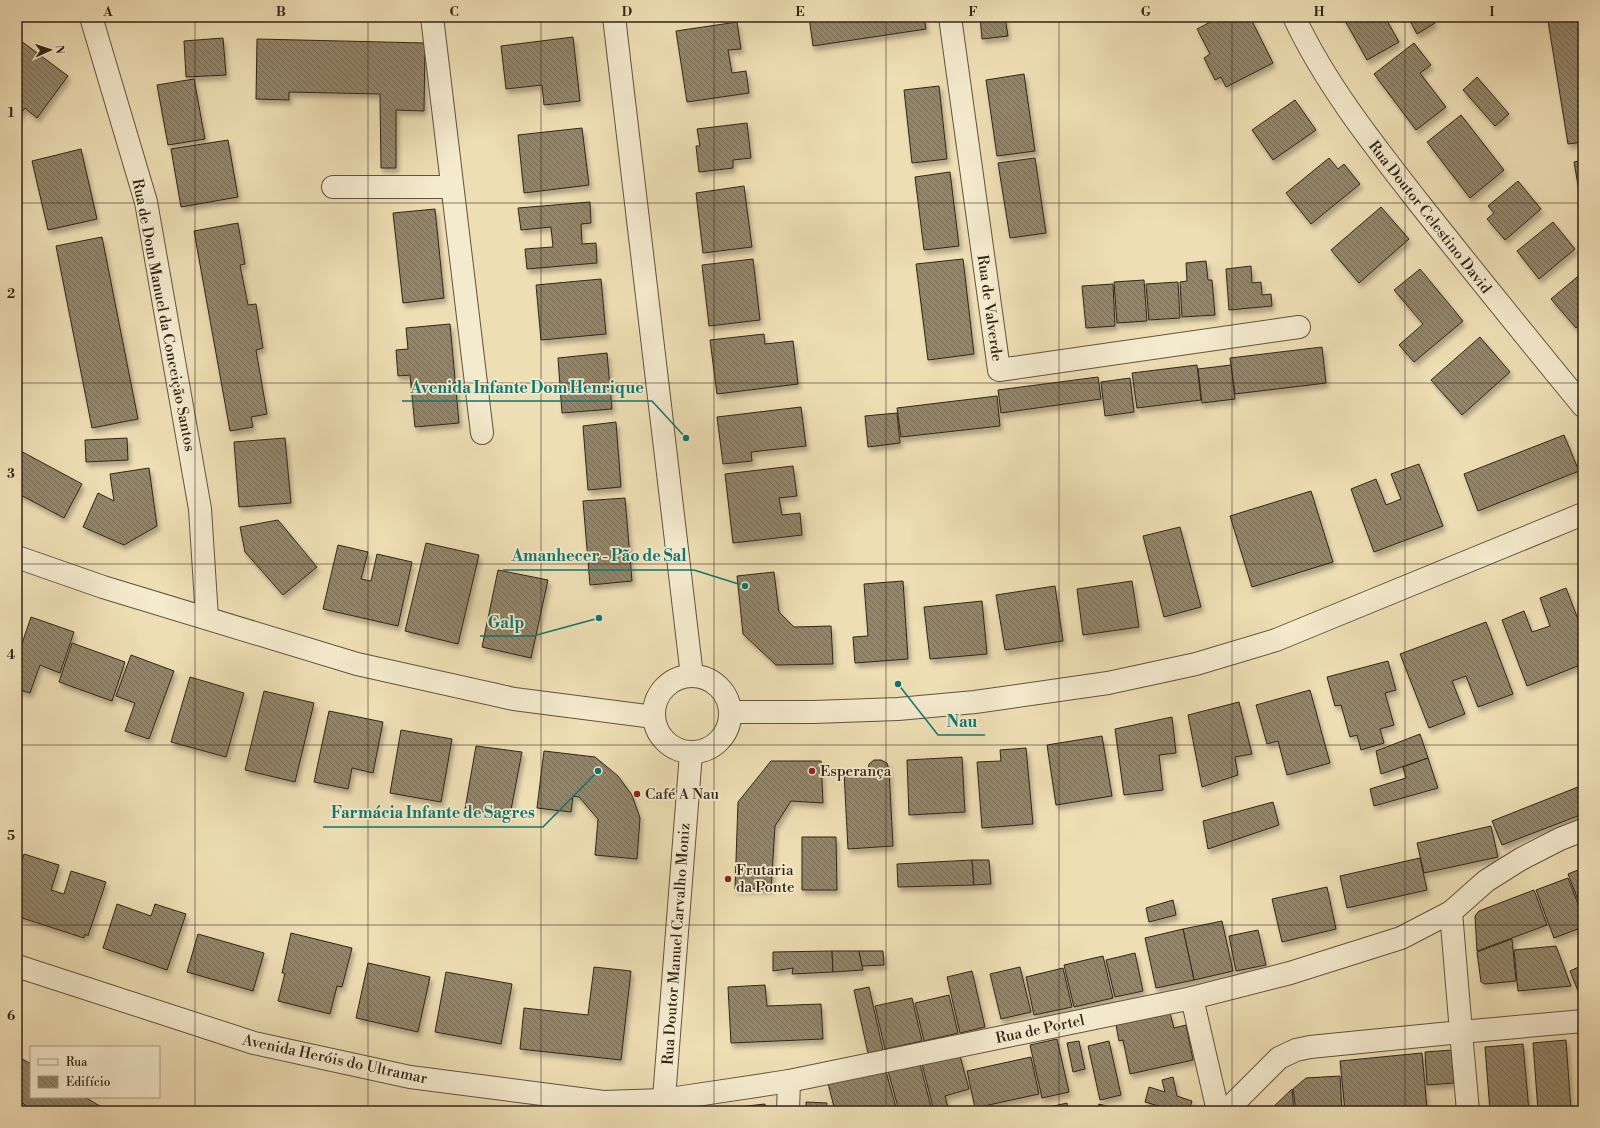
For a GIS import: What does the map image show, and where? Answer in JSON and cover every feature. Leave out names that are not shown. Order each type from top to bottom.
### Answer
[{"type":"street","name":"Rua de Dom Manuel da Conceição Santos","points":[[91,17],[146,202],[200,509],[207,618]]},
{"type":"street","points":[[432,17],[482,433]]},
{"type":"street","points":[[614,17],[692,676]]},
{"type":"street","name":"Rua de Valverde","points":[[950,17],[999,370],[1299,327]]},
{"type":"street","name":"Rua Doutor Celestino David","points":[[1294,17],[1309,50],[1359,126],[1478,279],[1583,406]]},
{"type":"street","points":[[333,187],[452,187]]},
{"type":"street","points":[[730,712],[814,712],[898,709],[975,702],[1108,682],[1196,664],[1276,640],[1583,514]]},
{"type":"street","points":[[17,557],[103,587],[357,664],[499,696],[654,717]]},
{"type":"street","points":[[692,676],[703,678],[718,687],[728,701],[730,712],[728,728],[719,741],[706,750],[690,753],[677,750],[665,742],[657,730],[654,717],[655,704],[660,693],[669,684],[680,678],[692,676]]},
{"type":"street","name":"Rua Doutor Manuel Carvalho Moniz","points":[[663,1106],[690,753]]},
{"type":"street","name":"Rua de Portel","points":[[663,1106],[1192,998],[1290,973],[1401,938],[1451,912],[1486,881],[1521,859],[1560,839],[1583,830]]},
{"type":"street","points":[[1451,912],[1468,1111]]},
{"type":"street","name":"Avenida Heróis do Ultramar","points":[[17,966],[254,1044],[410,1077],[603,1102],[663,1106]]},
{"type":"street","points":[[1192,998],[1218,1111]]},
{"type":"street","points":[[1226,1111],[1279,1058],[1296,1050],[1310,1047],[1583,1021]]},
{"type":"street","points":[[788,1111],[789,1081]]},
{"type":"building","points":[[809,17],[924,17],[926,29],[813,46]]},
{"type":"building","points":[[980,17],[1005,17],[1008,36],[982,39]]},
{"type":"building","points":[[1220,17],[1250,17],[1273,63],[1226,87],[1221,77],[1215,80],[1204,58],[1210,54],[1197,29]]},
{"type":"building","points":[[1343,17],[1385,17],[1399,42],[1367,60]]},
{"type":"building","points":[[1408,17],[1432,17],[1435,23],[1417,34]]},
{"type":"building","points":[[1577,17],[1583,52],[1583,142],[1568,144],[1548,21]]},
{"type":"building","points":[[737,22],[741,49],[728,50],[732,73],[746,71],[749,93],[687,102],[676,31]]},
{"type":"building","points":[[573,37],[580,101],[544,105],[542,85],[506,89],[501,46]]},
{"type":"building","points":[[17,38],[68,76],[37,118],[25,108],[17,118]]},
{"type":"building","points":[[223,38],[226,75],[186,77],[184,41]]},
{"type":"building","points":[[257,39],[425,43],[424,111],[396,110],[396,168],[381,168],[380,94],[289,92],[289,100],[256,99]]},
{"type":"building","points":[[1414,43],[1431,65],[1420,73],[1446,107],[1416,130],[1374,74]]},
{"type":"building","points":[[1024,74],[1035,151],[997,156],[986,80]]},
{"type":"building","points":[[1477,77],[1509,114],[1495,126],[1463,90]]},
{"type":"building","points":[[194,79],[205,139],[168,145],[157,85]]},
{"type":"building","points":[[939,86],[947,159],[912,163],[904,90]]},
{"type":"building","points":[[1295,100],[1316,130],[1273,160],[1252,130]]},
{"type":"building","points":[[1461,115],[1504,170],[1470,198],[1427,142]]},
{"type":"building","points":[[747,123],[751,158],[733,160],[733,168],[699,172],[696,146],[700,146],[697,129]]},
{"type":"building","points":[[582,128],[589,185],[524,193],[518,135]]},
{"type":"building","points":[[228,140],[238,197],[181,207],[171,149]]},
{"type":"building","points":[[81,149],[97,219],[48,230],[32,161]]},
{"type":"building","points":[[1035,158],[1046,233],[1010,238],[998,163]]},
{"type":"building","points":[[1329,158],[1338,169],[1344,164],[1360,184],[1311,224],[1286,193]]},
{"type":"building","points":[[1583,160],[1583,214],[1574,162]]},
{"type":"building","points":[[950,172],[959,246],[924,250],[915,177]]},
{"type":"building","points":[[1518,181],[1541,209],[1505,240],[1487,219],[1494,213],[1488,206]]},
{"type":"building","points":[[744,186],[752,247],[703,253],[696,193]]},
{"type":"building","points":[[590,202],[591,223],[581,224],[582,244],[596,243],[597,263],[527,269],[525,249],[553,247],[551,227],[521,230],[518,208]]},
{"type":"building","points":[[1381,207],[1409,239],[1359,283],[1331,250]]},
{"type":"building","points":[[435,209],[444,298],[403,303],[393,213]]},
{"type":"building","points":[[1553,222],[1575,249],[1539,279],[1517,251]]},
{"type":"building","points":[[238,223],[245,264],[240,265],[248,305],[256,304],[263,348],[256,350],[267,414],[251,417],[253,427],[230,431],[194,231]]},
{"type":"building","points":[[102,237],[138,419],[92,428],[56,246]]},
{"type":"building","points":[[753,259],[760,320],[709,326],[702,265]]},
{"type":"building","points":[[963,259],[974,354],[928,360],[916,264]]},
{"type":"building","points":[[1206,261],[1208,280],[1212,280],[1215,315],[1182,317],[1180,282],[1187,281],[1186,263]]},
{"type":"building","points":[[1251,266],[1252,283],[1261,282],[1262,295],[1271,294],[1272,306],[1229,310],[1226,269]]},
{"type":"building","points":[[1420,269],[1463,321],[1414,362],[1399,345],[1423,324],[1394,290]]},
{"type":"building","points":[[1583,272],[1583,321],[1576,328],[1551,299]]},
{"type":"building","points":[[601,279],[606,334],[541,340],[536,285]]},
{"type":"building","points":[[1144,280],[1147,321],[1117,323],[1114,282]]},
{"type":"building","points":[[1178,282],[1180,318],[1149,320],[1146,284]]},
{"type":"building","points":[[1113,284],[1115,326],[1086,328],[1082,286]]},
{"type":"building","points":[[450,324],[459,423],[415,427],[410,375],[398,376],[396,350],[408,349],[406,328]]},
{"type":"building","points":[[764,334],[765,344],[793,341],[798,384],[717,394],[710,340]]},
{"type":"building","points":[[1480,337],[1510,372],[1462,415],[1431,380]]},
{"type":"building","points":[[1322,347],[1326,383],[1235,394],[1230,358]]},
{"type":"building","points":[[607,353],[612,409],[562,413],[558,358]]},
{"type":"building","points":[[1197,365],[1201,400],[1137,408],[1132,373]]},
{"type":"building","points":[[1231,365],[1235,399],[1202,403],[1198,369]]},
{"type":"building","points":[[1098,377],[1101,399],[1001,413],[998,390]]},
{"type":"building","points":[[1130,378],[1134,412],[1105,416],[1101,382]]},
{"type":"building","points":[[997,396],[1000,426],[901,437],[897,408]]},
{"type":"building","points":[[801,407],[806,446],[751,452],[752,461],[723,464],[717,417]]},
{"type":"building","points":[[897,413],[900,443],[868,447],[865,416]]},
{"type":"building","points":[[616,422],[621,487],[588,490],[583,426]]},
{"type":"building","points":[[1564,435],[1579,471],[1478,511],[1464,474]]},
{"type":"building","points":[[127,438],[128,460],[86,462],[85,440]]},
{"type":"building","points":[[285,438],[291,503],[239,507],[234,442]]},
{"type":"building","points":[[17,449],[82,484],[64,518],[17,493]]},
{"type":"building","points":[[1419,464],[1443,526],[1374,552],[1351,489],[1376,479],[1386,505],[1401,499],[1391,474]]},
{"type":"building","points":[[793,466],[797,496],[779,498],[782,515],[800,513],[802,535],[733,543],[725,474]]},
{"type":"building","points":[[149,468],[157,526],[124,545],[83,527],[98,493],[114,501],[110,474]]},
{"type":"building","points":[[1311,491],[1333,562],[1252,587],[1230,516]]},
{"type":"building","points":[[625,498],[632,581],[590,585],[583,501]]},
{"type":"building","points":[[278,520],[317,567],[283,595],[245,552],[240,527]]},
{"type":"building","points":[[1180,527],[1201,607],[1164,617],[1143,536]]},
{"type":"building","points":[[426,543],[479,555],[458,644],[405,631]]},
{"type":"building","points":[[338,545],[368,552],[361,579],[371,581],[377,554],[412,562],[398,626],[323,609]]},
{"type":"building","points":[[498,570],[548,580],[531,658],[482,647]]},
{"type":"building","points":[[774,572],[779,612],[794,627],[831,626],[833,664],[776,665],[743,634],[737,576]]},
{"type":"building","points":[[903,581],[908,659],[855,663],[853,637],[868,636],[864,584]]},
{"type":"building","points":[[1132,581],[1139,627],[1083,635],[1077,589]]},
{"type":"building","points":[[1055,586],[1063,641],[1005,650],[996,595]]},
{"type":"building","points":[[1583,587],[1583,599],[1579,589]]},
{"type":"building","points":[[1566,588],[1583,632],[1583,664],[1527,686],[1502,620],[1524,611],[1532,632],[1550,626],[1540,598]]},
{"type":"building","points":[[982,601],[987,654],[930,659],[924,607]]},
{"type":"building","points":[[31,617],[74,632],[60,673],[40,665],[30,693],[17,689],[17,658]]},
{"type":"building","points":[[1486,622],[1513,694],[1478,707],[1466,676],[1452,681],[1465,714],[1429,728],[1400,654]]},
{"type":"building","points":[[72,643],[125,662],[112,701],[59,682]]},
{"type":"building","points":[[131,655],[174,671],[149,739],[125,731],[135,703],[116,696]]},
{"type":"building","points":[[1388,661],[1396,690],[1385,693],[1394,725],[1380,729],[1384,743],[1361,750],[1357,735],[1350,737],[1341,705],[1335,706],[1327,677]]},
{"type":"building","points":[[190,677],[244,693],[226,757],[171,742]]},
{"type":"building","points":[[1310,690],[1330,763],[1287,775],[1278,741],[1267,744],[1256,705]]},
{"type":"building","points":[[264,691],[314,703],[295,782],[245,770]]},
{"type":"building","points":[[1239,702],[1252,754],[1235,757],[1238,775],[1202,787],[1188,715]]},
{"type":"building","points":[[329,711],[383,722],[373,773],[352,768],[348,789],[314,782]]},
{"type":"building","points":[[1172,717],[1176,753],[1159,755],[1163,790],[1124,795],[1115,729]]},
{"type":"building","points":[[401,730],[452,739],[441,802],[390,793]]},
{"type":"building","points":[[1420,734],[1428,758],[1381,774],[1376,751]]},
{"type":"building","points":[[1102,736],[1112,796],[1056,805],[1047,745]]},
{"type":"building","points":[[476,746],[522,752],[510,815],[465,809]]},
{"type":"building","points":[[1026,748],[1033,824],[982,828],[977,762],[1001,761],[1000,750]]},
{"type":"building","points":[[544,751],[595,757],[618,776],[632,795],[640,818],[637,859],[595,855],[598,819],[579,797],[573,796],[571,812],[537,808]]},
{"type":"building","points":[[962,757],[965,812],[909,815],[907,760]]},
{"type":"building","points":[[1428,758],[1438,788],[1374,806],[1370,789],[1406,778],[1403,767]]},
{"type":"building","points":[[874,760],[881,760],[887,763],[889,770],[893,846],[848,849],[844,772],[868,771],[869,764]]},
{"type":"building","points":[[771,761],[821,761],[823,803],[791,801],[775,826],[771,889],[735,889],[738,802]]},
{"type":"building","points":[[1583,785],[1583,814],[1502,845],[1492,821]]},
{"type":"building","points":[[1273,802],[1279,825],[1208,849],[1203,821]]},
{"type":"building","points":[[1491,826],[1498,857],[1424,873],[1417,843]]},
{"type":"building","points":[[802,837],[836,837],[837,890],[802,890]]},
{"type":"building","points":[[24,854],[59,865],[51,890],[64,894],[71,871],[106,882],[88,936],[85,934],[84,938],[19,917],[20,913],[17,912],[17,876]]},
{"type":"building","points":[[1420,858],[1427,890],[1347,908],[1340,876]]},
{"type":"building","points":[[972,860],[974,885],[898,887],[897,864]]},
{"type":"building","points":[[972,860],[989,860],[991,884],[974,885]]},
{"type":"building","points":[[1583,868],[1583,913],[1568,874]]},
{"type":"building","points":[[1568,878],[1583,917],[1583,927],[1554,938],[1536,890]]},
{"type":"building","points":[[1327,887],[1336,929],[1282,942],[1272,899]]},
{"type":"building","points":[[1534,890],[1547,925],[1477,951],[1475,916],[1479,911]]},
{"type":"building","points":[[1173,900],[1176,915],[1149,922],[1146,908]]},
{"type":"building","points":[[117,904],[151,916],[155,904],[186,914],[167,970],[103,948]]},
{"type":"building","points":[[1222,921],[1233,971],[1194,980],[1183,929]]},
{"type":"building","points":[[1183,929],[1194,980],[1156,988],[1145,938]]},
{"type":"building","points":[[1258,930],[1266,965],[1236,971],[1229,936]]},
{"type":"building","points":[[291,933],[352,948],[342,987],[337,986],[330,1014],[278,1001],[285,973],[282,973]]},
{"type":"building","points":[[198,934],[264,953],[253,991],[187,972]]},
{"type":"building","points":[[1512,939],[1516,981],[1485,984],[1481,982],[1477,952]]},
{"type":"building","points":[[1556,946],[1571,986],[1518,991],[1514,950]]},
{"type":"building","points":[[832,951],[833,972],[792,974],[793,968],[773,971],[773,952]]},
{"type":"building","points":[[832,951],[859,951],[863,970],[833,972]]},
{"type":"building","points":[[859,951],[883,951],[884,965],[862,966]]},
{"type":"building","points":[[1135,953],[1143,991],[1115,997],[1106,960]]},
{"type":"building","points":[[1103,956],[1113,998],[1074,1007],[1064,965]]},
{"type":"building","points":[[368,963],[430,977],[418,1032],[356,1018]]},
{"type":"building","points":[[1583,965],[1583,991],[1578,991],[1570,971]]},
{"type":"building","points":[[594,967],[631,971],[621,1060],[520,1049],[524,1008],[588,1015]]},
{"type":"building","points":[[1020,967],[1031,1012],[1001,1019],[990,974]]},
{"type":"building","points":[[1063,968],[1072,1007],[1034,1015],[1026,977]]},
{"type":"building","points":[[972,971],[985,1027],[960,1033],[947,977]]},
{"type":"building","points":[[446,972],[512,984],[501,1044],[435,1032]]},
{"type":"building","points":[[765,985],[767,1006],[821,1004],[823,1039],[731,1043],[728,987]]},
{"type":"building","points":[[869,987],[883,1050],[868,1053],[854,990]]},
{"type":"building","points":[[949,995],[958,1033],[924,1041],[915,1003]]},
{"type":"building","points":[[912,998],[922,1041],[885,1049],[875,1006]]},
{"type":"building","points":[[1170,1013],[1174,1028],[1186,1025],[1193,1060],[1130,1074],[1123,1040],[1119,1041],[1116,1025]]},
{"type":"building","points":[[1057,1039],[1069,1092],[1042,1098],[1030,1045]]},
{"type":"building","points":[[1566,1040],[1571,1111],[1538,1111],[1533,1043]]},
{"type":"building","points":[[1079,1041],[1085,1069],[1073,1072],[1067,1043]]},
{"type":"building","points":[[1109,1041],[1121,1095],[1100,1100],[1088,1046]]},
{"type":"building","points":[[1523,1044],[1529,1111],[1490,1111],[1485,1047]]},
{"type":"building","points":[[1452,1050],[1454,1083],[1427,1085],[1425,1052]]},
{"type":"building","points":[[959,1052],[969,1089],[945,1096],[949,1111],[934,1111],[921,1060]]},
{"type":"building","points":[[1422,1053],[1427,1108],[1393,1111],[1345,1111],[1340,1061]]},
{"type":"building","points":[[17,1056],[30,1063],[30,1098],[87,1098],[108,1111],[35,1111],[17,1100]]},
{"type":"building","points":[[1031,1057],[1039,1094],[975,1108],[967,1071]]},
{"type":"building","points":[[919,1060],[931,1107],[915,1111],[899,1111],[887,1067]]},
{"type":"building","points":[[885,1068],[897,1111],[835,1111],[828,1083]]},
{"type":"building","points":[[1340,1076],[1342,1111],[1296,1111],[1293,1089],[1306,1078]]},
{"type":"building","points":[[1173,1077],[1177,1096],[1192,1101],[1189,1111],[1175,1111],[1145,1102],[1149,1087],[1165,1092],[1162,1080]]},
{"type":"building","points":[[1292,1089],[1294,1111],[1269,1111]]},
{"type":"building","points":[[806,1102],[827,1103],[826,1111],[806,1111]]},
{"type":"building","points":[[1067,1103],[1068,1111],[1046,1111],[1045,1108]]},
{"type":"building","points":[[765,1104],[765,1111],[712,1111],[712,1110]]},
{"type":"building","points":[[1099,1104],[1125,1111],[1097,1111]]},
{"type":"place","name":"Avenida Infante Dom Henrique","points":[[686,438]]},
{"type":"place","name":"Amanhecer - Pão de Sal","points":[[745,586]]},
{"type":"place","name":"Galp","points":[[599,618]]},
{"type":"place","name":"Nau","points":[[898,684]]},
{"type":"place","name":"Farmácia Infante de Sagres","points":[[598,771]]},
{"type":"place","name":"Esperança","points":[[812,771]]},
{"type":"place","name":"Café A Nau","points":[[637,794]]},
{"type":"place","name":"Frutaria da Ponte","points":[[728,879]]}]
